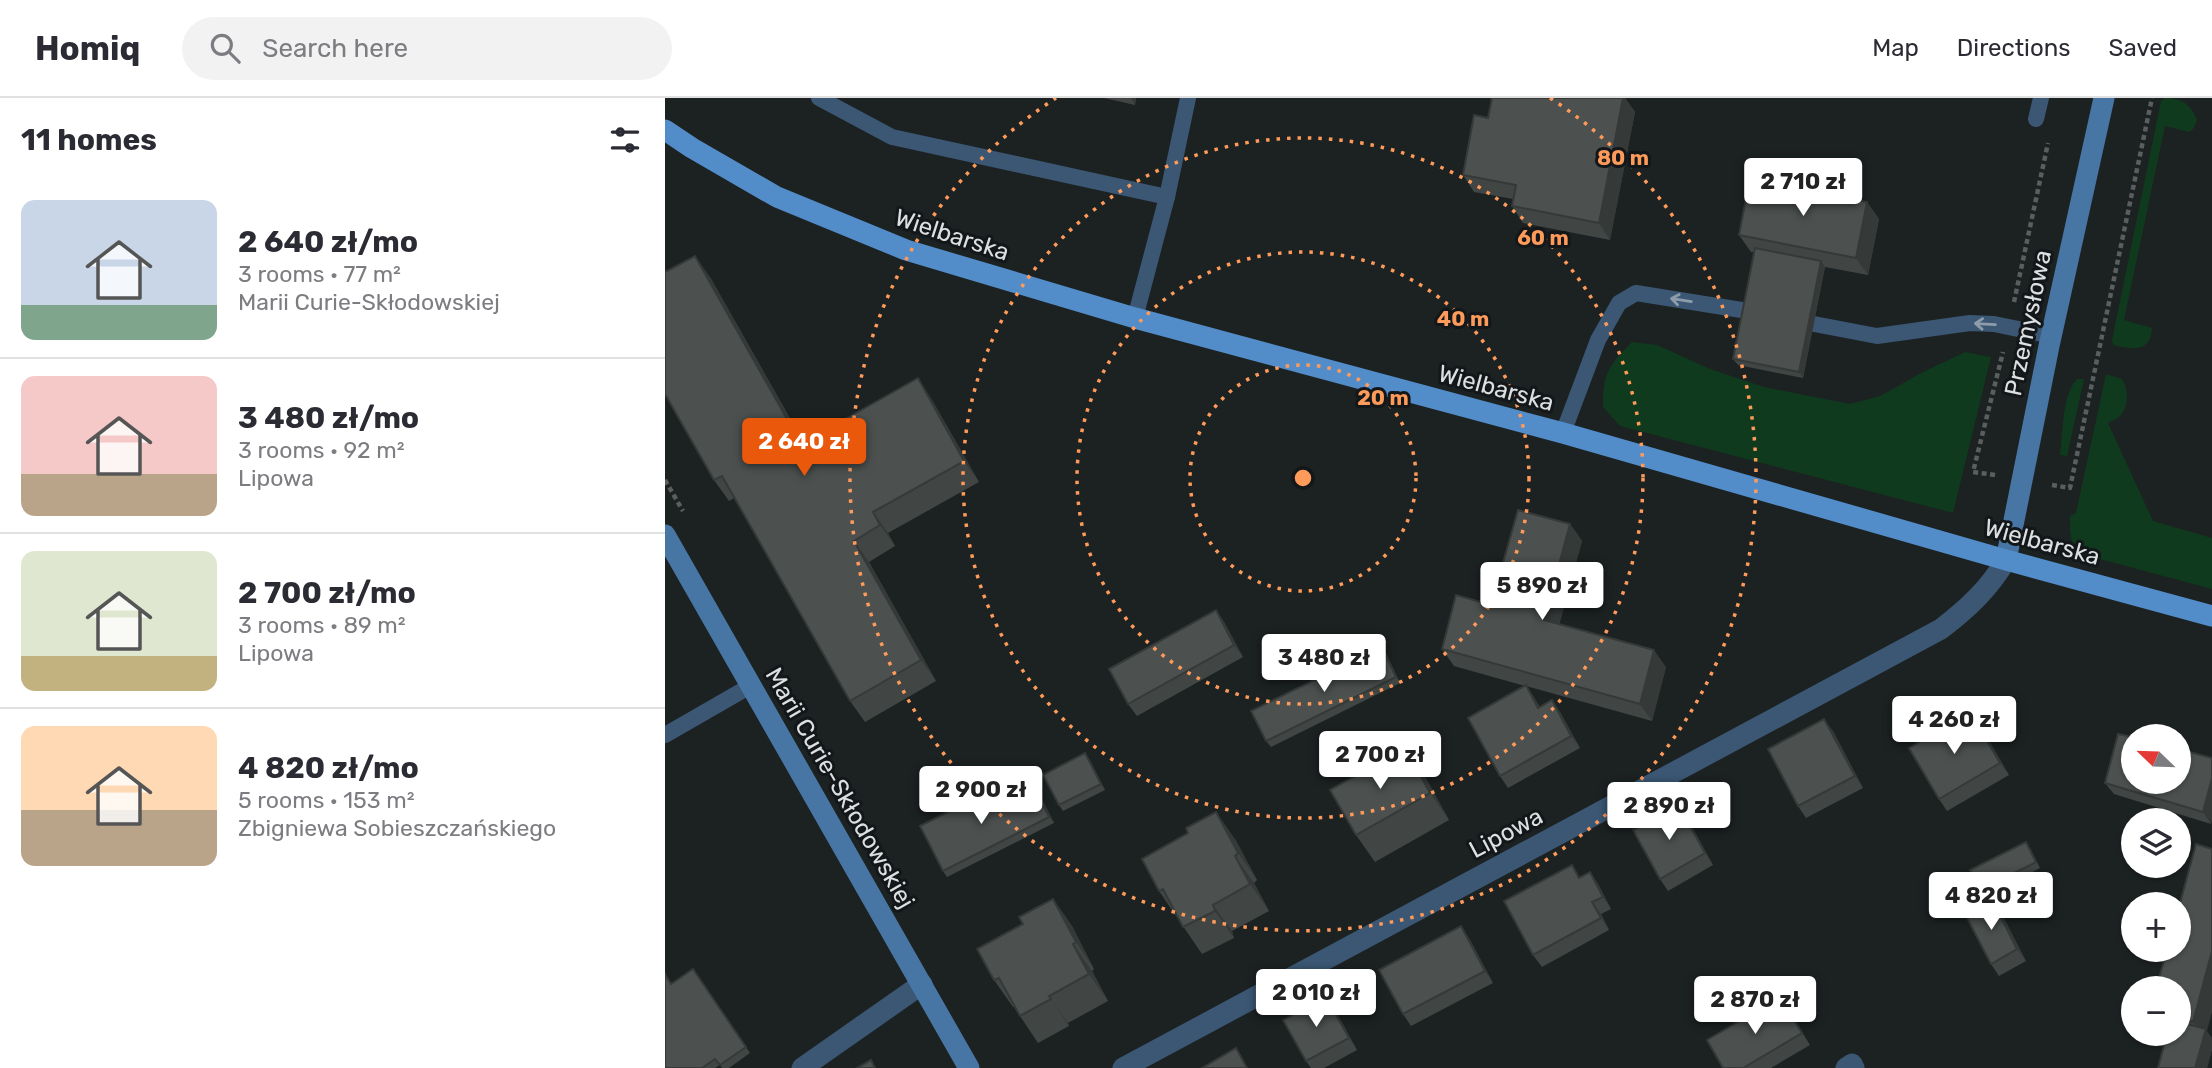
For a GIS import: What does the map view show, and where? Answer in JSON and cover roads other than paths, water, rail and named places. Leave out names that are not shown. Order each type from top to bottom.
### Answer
[{"type":"main road","name":"Wielbarska","points":[[665,130],[777,197],[906,250],[1135,318],[1563,433],[2212,616]]},
{"type":"street","name":"Przemysłowa","points":[[2006,560],[2104,98]]},
{"type":"street","name":"Marii Curie-Skłodowskiej","points":[[665,535],[969,1068]]},
{"type":"street","name":"Lipowa","points":[[1123,1068],[1941,629],[1969,608],[1993,581],[2006,560]]},
{"type":"street","points":[[802,1068],[922,985]]},
{"type":"street","points":[[1846,1068],[1852,1064],[1854,1068]]},
{"type":"lane","points":[[819,98],[892,137],[1167,197]]},
{"type":"lane","points":[[1135,318],[1167,197],[1188,98]]},
{"type":"lane","points":[[2036,120],[2041,98]]},
{"type":"lane","points":[[1563,433],[1598,340],[1619,303],[1636,293],[1748,311]]},
{"type":"lane","points":[[1814,324],[1877,336],[1970,323],[2009,326],[2052,335]]},
{"type":"lane","points":[[665,735],[752,685]]}]
